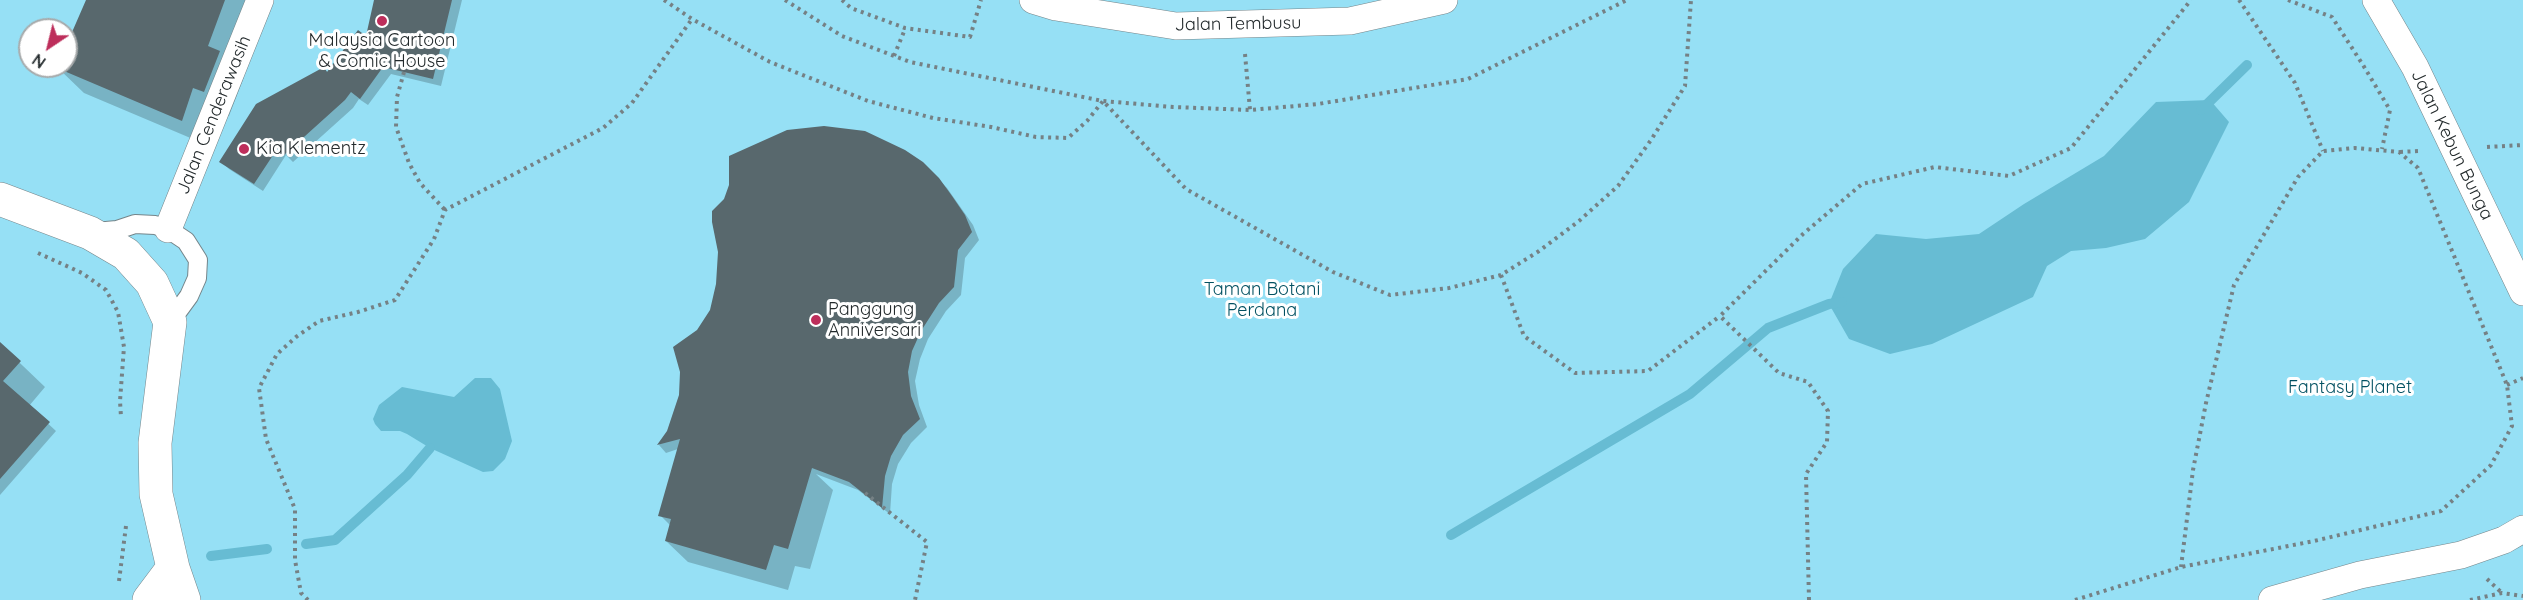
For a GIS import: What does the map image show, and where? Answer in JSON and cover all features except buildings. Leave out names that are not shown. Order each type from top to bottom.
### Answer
[{"type":"street","name":"Jalan Cenderawasih","points":[[168,229],[260,0]]},
{"type":"street","name":"Jalan Tembusu","points":[[1033,0],[1056,7],[1176,26],[1242,26],[1350,21],[1444,0]]},
{"type":"street","name":"Jalan Kebun Bunga","points":[[2376,0],[2415,67],[2523,292]]},
{"type":"street","points":[[0,199],[90,233],[126,254],[152,283],[170,322],[155,443],[156,494],[173,568],[184,600]]},
{"type":"street","points":[[2272,600],[2360,575],[2461,555],[2504,540],[2523,529]]},
{"type":"street","points":[[149,600],[173,568]]},
{"type":"lane","points":[[90,233],[117,231],[135,224],[155,225],[168,229],[186,241],[198,260],[197,278],[189,296],[170,322]]},
{"type":"path","points":[[664,0],[692,19],[770,62],[868,101],[933,118],[1036,137],[1068,138],[1087,121],[1103,101]]},
{"type":"path","points":[[785,0],[842,36],[910,62],[1103,101],[1250,110],[1318,104],[1468,79],[1627,0]]},
{"type":"path","points":[[842,0],[851,8],[905,28],[970,37],[981,0]]},
{"type":"path","points":[[1103,101],[1186,189],[1333,272],[1390,295],[1449,288],[1501,275],[1539,251],[1579,221],[1617,186],[1651,140],[1685,86],[1691,0]]},
{"type":"path","points":[[1501,275],[1524,336],[1575,373],[1648,371],[1720,316],[1803,234],[1862,184],[1935,167],[2009,176],[2071,148],[2191,0]]},
{"type":"path","points":[[2239,0],[2295,83],[2323,151]]},
{"type":"path","points":[[2288,0],[2332,17],[2363,65],[2390,110],[2382,149]]},
{"type":"path","points":[[308,600],[302,593],[295,560],[295,509],[266,439],[259,388],[277,354],[319,321],[395,300],[434,239],[445,210],[603,128],[632,103],[692,19]]},
{"type":"path","points":[[1242,26],[1250,110]]},
{"type":"path","points":[[894,56],[905,28]]},
{"type":"path","points":[[404,72],[397,97],[396,127],[409,163],[420,183],[445,210]]},
{"type":"path","points":[[2074,600],[2181,567],[2314,541],[2441,511],[2491,465],[2512,426],[2507,385],[2418,168],[2399,152],[2382,149],[2323,151],[2298,177],[2235,285],[2205,403],[2193,470],[2181,567]]},
{"type":"path","points":[[30,250],[82,273],[106,290],[118,312],[124,347],[120,401],[122,424]]},
{"type":"path","points":[[1720,316],[1779,373],[1808,382],[1828,411],[1827,441],[1806,474],[1809,600]]},
{"type":"path","points":[[2507,385],[2523,378]]},
{"type":"path","points":[[865,493],[927,542],[915,600]]},
{"type":"path","points":[[118,588],[126,518]]},
{"type":"path","points":[[2470,600],[2502,592],[2523,596]]},
{"type":"green space","name":"Taman Botani Perdana","points":[[0,0],[2523,0],[2523,600],[0,600]]},
{"type":"shaded area","points":[[2210,100],[2229,122],[2189,202],[2145,239],[2106,248],[2071,251],[2047,266],[2033,297],[1932,344],[1890,354],[1849,339],[1829,304],[1843,269],[1876,234],[1926,239],[1979,234],[2104,156],[2156,102]]},
{"type":"shaded area","points":[[475,378],[491,378],[500,389],[512,441],[505,459],[493,471],[483,472],[430,448],[400,431],[381,431],[375,424],[373,419],[379,405],[402,387],[454,397]]},
{"type":"waterway","points":[[2201,110],[2247,65]]},
{"type":"waterway","points":[[1451,535],[1690,394],[1768,328],[1829,304],[1842,302]]},
{"type":"waterway","points":[[306,544],[335,540],[407,475],[430,448]]},
{"type":"waterway","points":[[211,556],[267,549]]},
{"type":"place","name":"Malaysia Cartoon & Comic House","points":[[382,21]]},
{"type":"place","name":"Kia Klementz","points":[[244,149]]},
{"type":"place","name":"Panggung Anniversari","points":[[816,320]]},
{"type":"park label","name":"Fantasy Planet","points":[[2350,388]]}]
